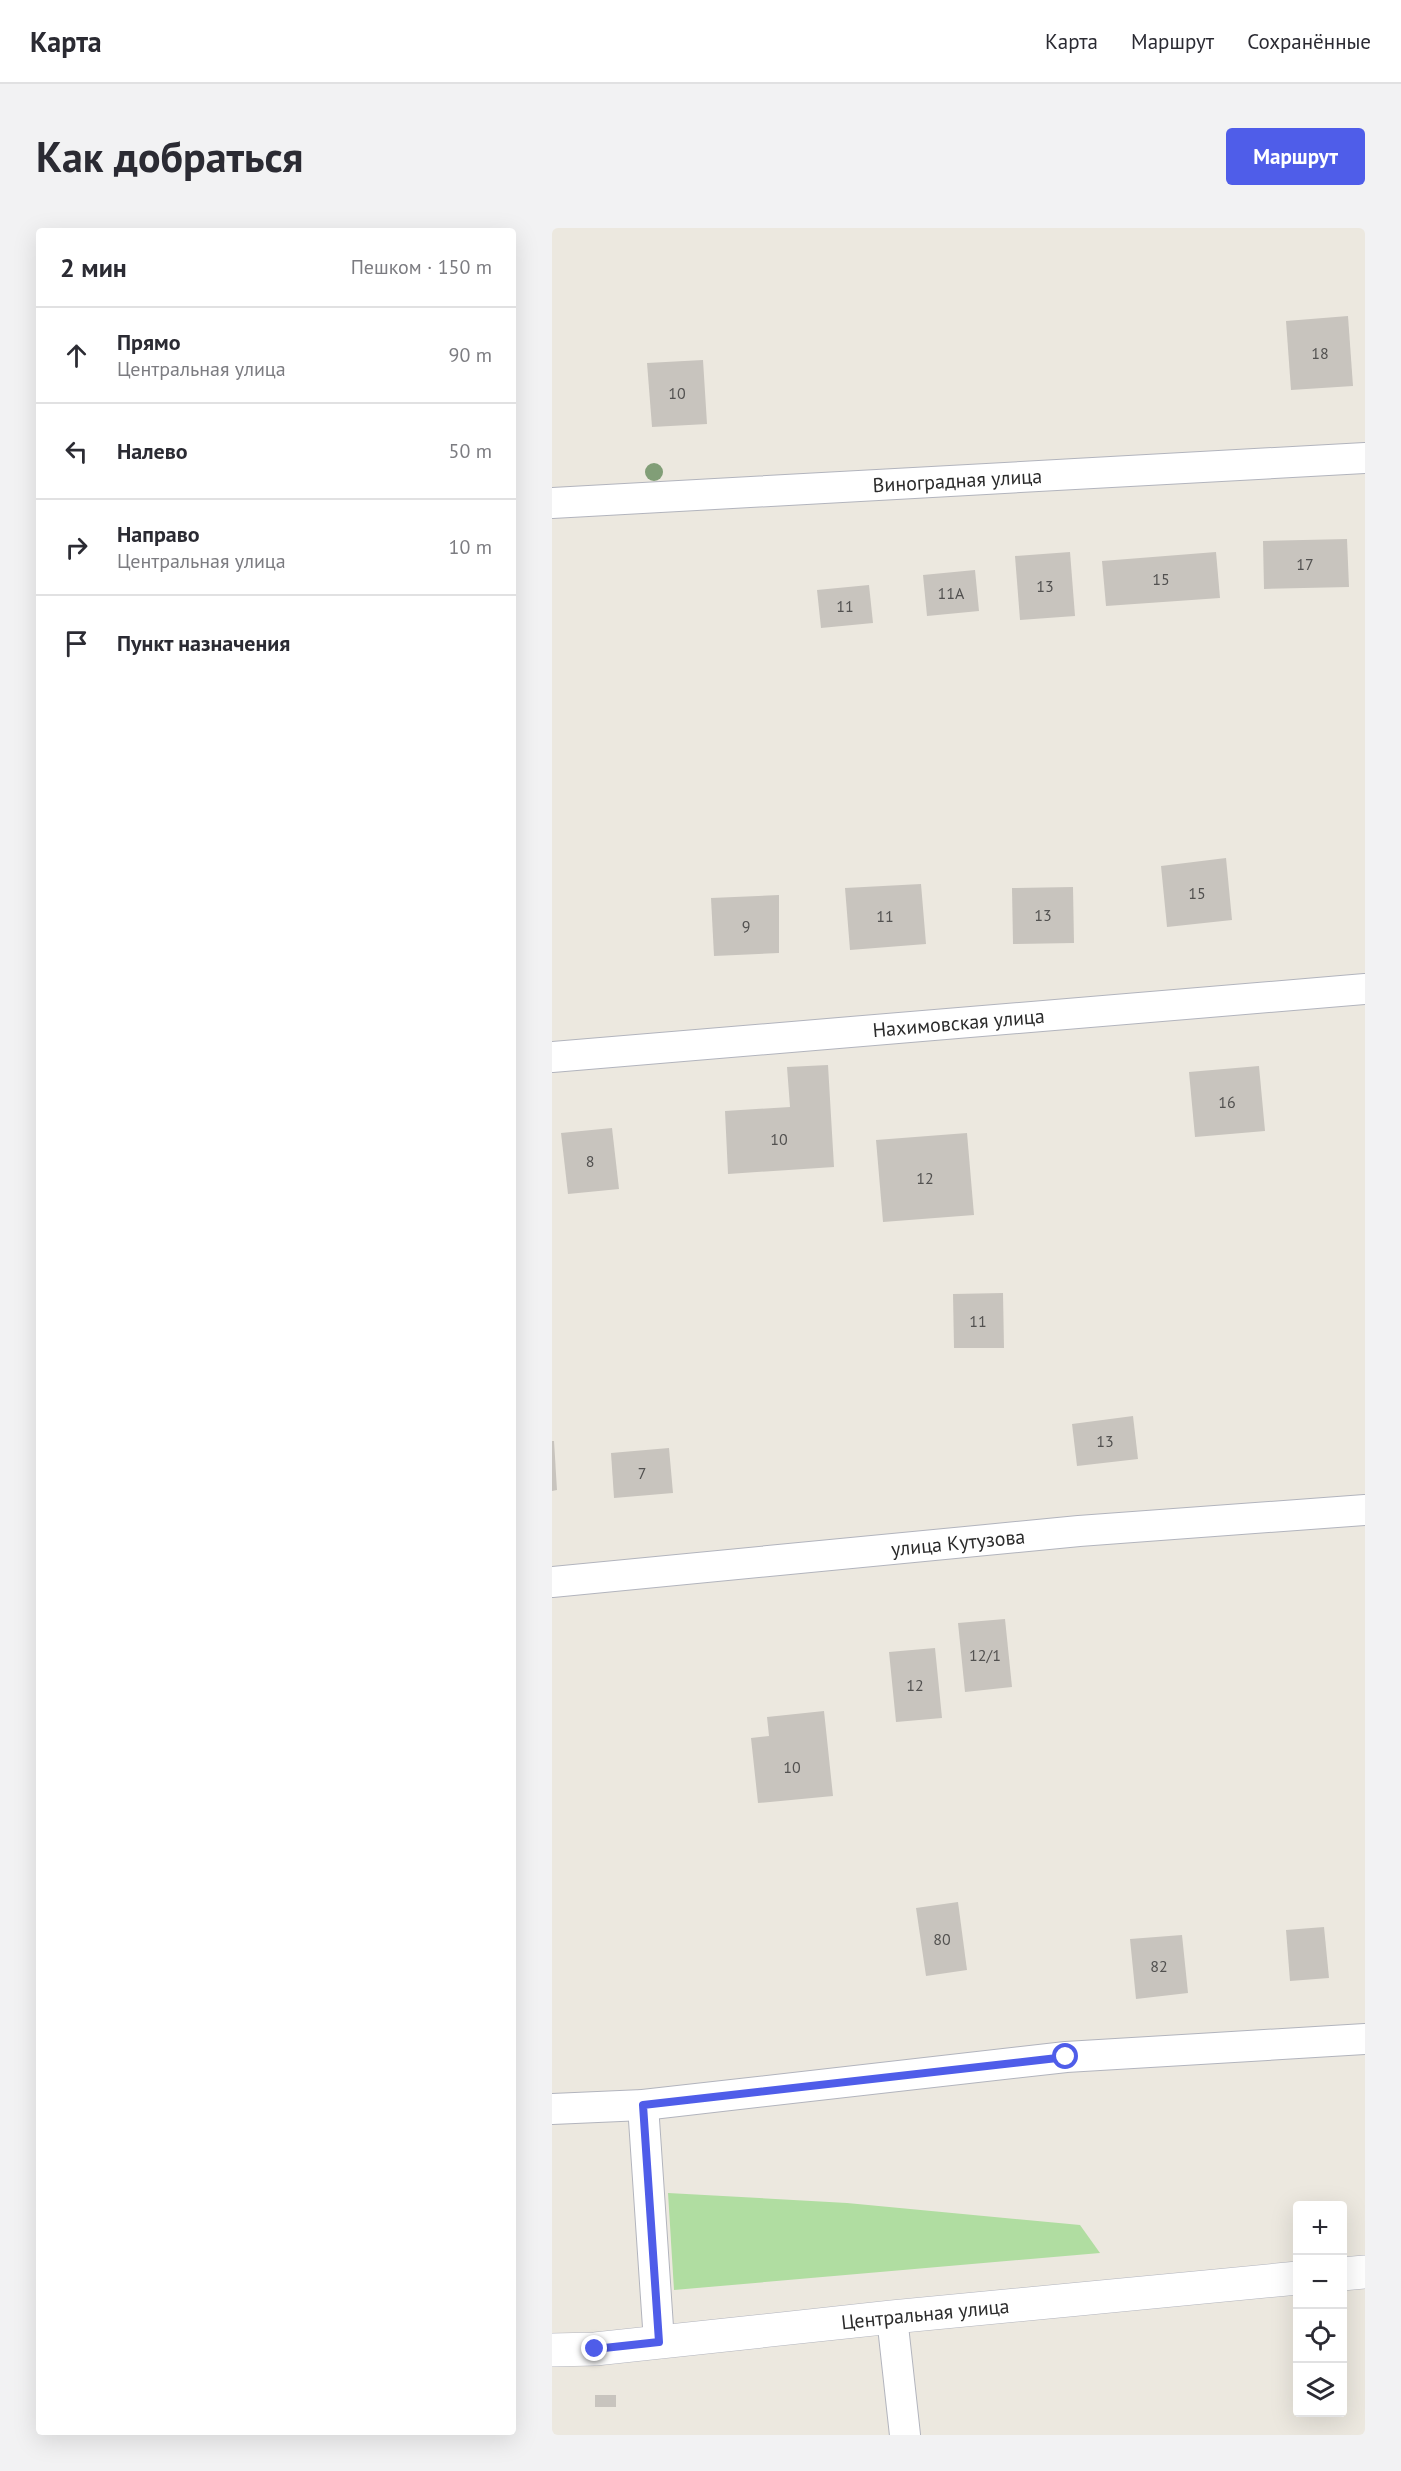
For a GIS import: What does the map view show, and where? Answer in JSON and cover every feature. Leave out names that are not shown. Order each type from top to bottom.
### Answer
[{"type":"main road","points":[[1347,2274],[1365,2272]]},
{"type":"main road","name":"Центральная улица","points":[[552,2350],[595,2349],[892,2317],[1293,2278]]},
{"type":"street","name":"Виноградная улица","points":[[552,503],[1365,458]]},
{"type":"street","name":"Нахимовская улица","points":[[552,1057],[1365,989]]},
{"type":"street","name":"улица Кутузова","points":[[552,1582],[1079,1531],[1365,1510]]},
{"type":"street","points":[[552,2109],[643,2105],[1066,2057],[1365,2039]]},
{"type":"street","points":[[643,2105],[659,2342]]},
{"type":"street","points":[[892,2317],[905,2435]]},
{"type":"green space","points":[[668,2193],[847,2203],[1080,2225],[1100,2253],[674,2290]]},
{"type":"building","points":[[1348,316],[1353,386],[1291,390],[1286,321]]},
{"type":"building","points":[[703,360],[707,424],[652,427],[647,363]]},
{"type":"building","points":[[1347,539],[1349,587],[1264,589],[1263,541]]},
{"type":"building","points":[[1070,552],[1075,616],[1020,620],[1015,556]]},
{"type":"building","points":[[1216,552],[1220,598],[1106,606],[1102,561]]},
{"type":"building","points":[[975,570],[979,611],[927,616],[923,575]]},
{"type":"building","points":[[869,585],[873,623],[821,628],[817,590]]},
{"type":"building","points":[[1226,858],[1232,920],[1167,927],[1161,866]]},
{"type":"building","points":[[921,884],[926,944],[850,950],[845,888]]},
{"type":"building","points":[[1073,887],[1074,943],[1013,944],[1012,888]]},
{"type":"building","points":[[779,895],[779,953],[714,956],[711,898]]},
{"type":"building","points":[[828,1065],[834,1167],[728,1174],[725,1111],[790,1107],[787,1067]]},
{"type":"building","points":[[1259,1066],[1265,1131],[1195,1137],[1189,1072]]},
{"type":"building","points":[[612,1128],[619,1189],[568,1194],[561,1133]]},
{"type":"building","points":[[967,1133],[974,1215],[883,1222],[876,1140]]},
{"type":"building","points":[[1003,1293],[1004,1348],[954,1348],[953,1294]]},
{"type":"building","points":[[1133,1416],[1138,1459],[1077,1466],[1072,1424]]},
{"type":"building","points":[[552,1441],[554,1441],[557,1490],[552,1491]]},
{"type":"building","points":[[669,1448],[673,1493],[614,1498],[611,1453]]},
{"type":"building","points":[[1005,1619],[1012,1687],[965,1692],[958,1623]]},
{"type":"building","points":[[935,1648],[942,1718],[896,1722],[889,1652]]},
{"type":"building","points":[[824,1711],[833,1796],[758,1803],[751,1738],[769,1736],[767,1717]]},
{"type":"building","points":[[958,1902],[967,1970],[926,1976],[916,1908]]},
{"type":"building","points":[[1324,1927],[1329,1978],[1290,1981],[1286,1930]]},
{"type":"building","points":[[1182,1935],[1188,1993],[1136,1999],[1130,1939]]},
{"type":"building","points":[[595,2395],[616,2395],[616,2407],[595,2407]]},
{"type":"route","points":[[595,2349],[659,2342],[643,2105],[1066,2057]]}]
